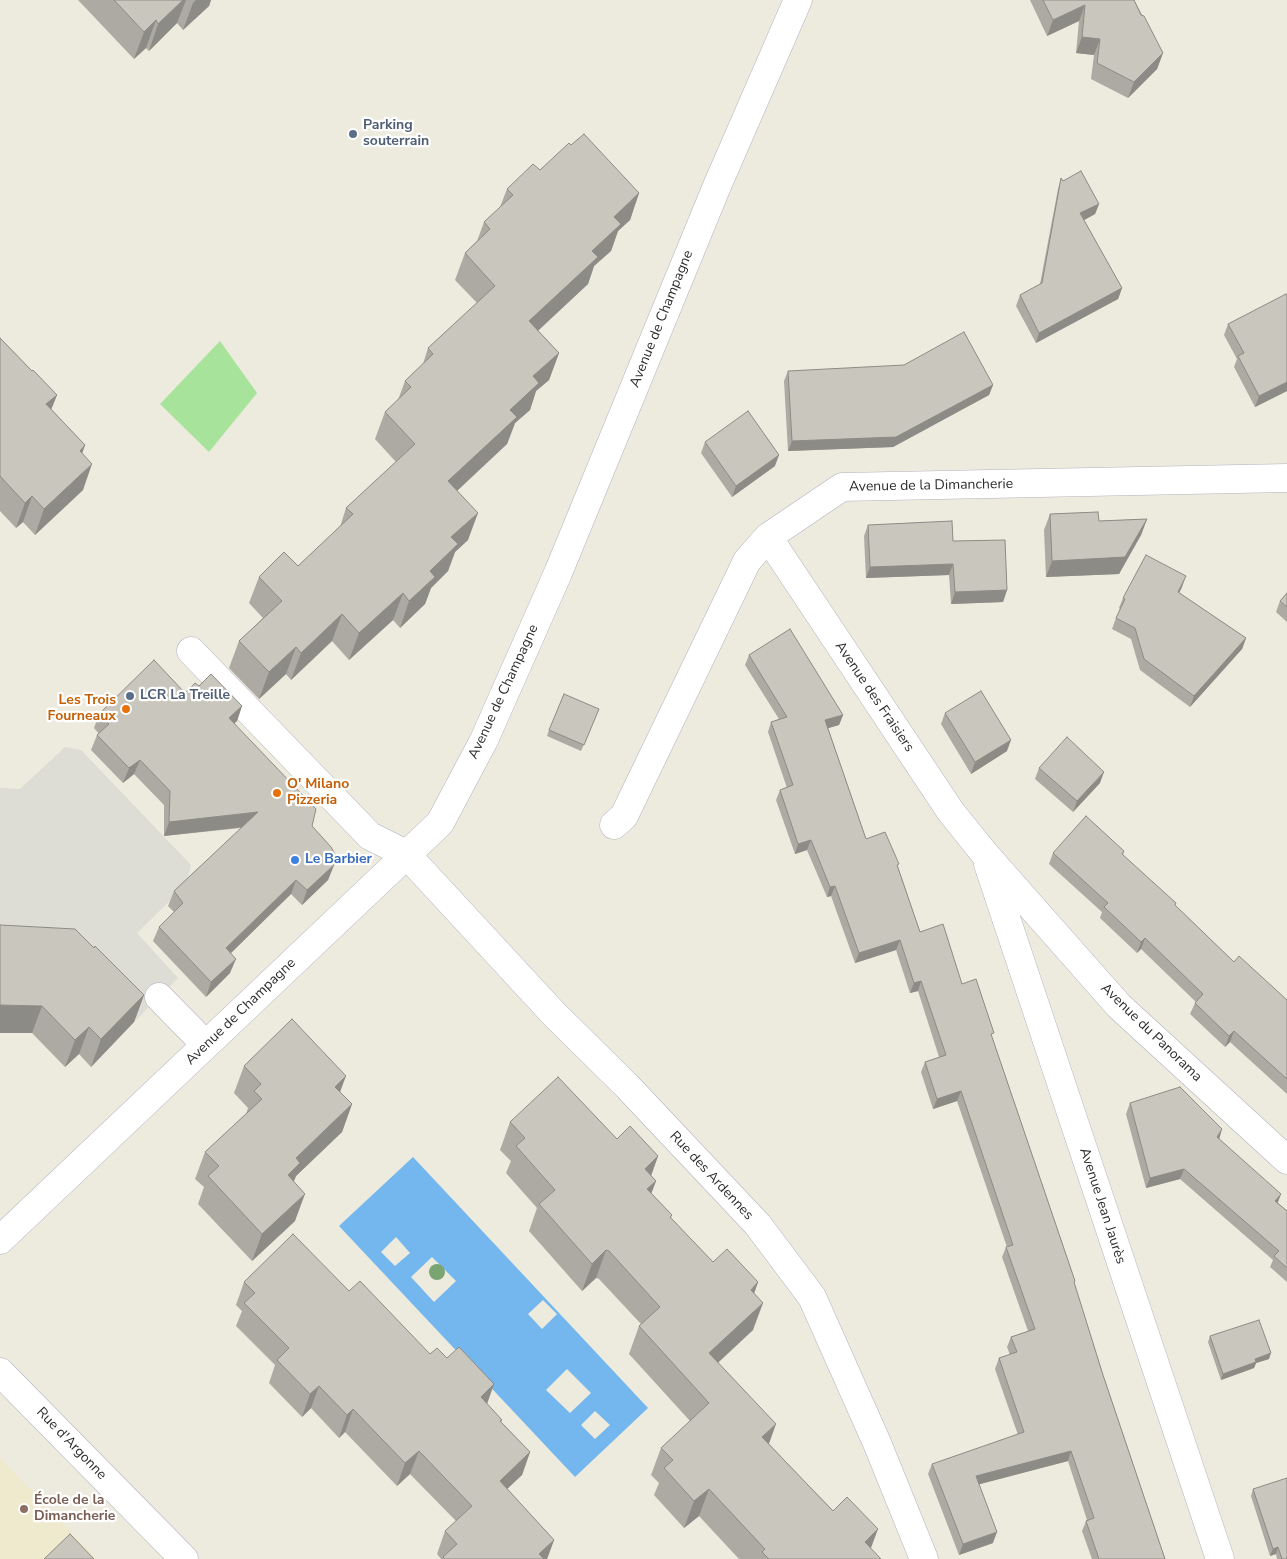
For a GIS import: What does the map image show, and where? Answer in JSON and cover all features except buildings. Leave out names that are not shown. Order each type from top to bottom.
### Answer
[{"type":"street","name":"Avenue de Champagne","points":[[0,1240],[440,823],[484,740],[558,573],[713,195],[798,0]]},
{"type":"street","name":"Avenue de la Dimancherie","points":[[614,825],[624,816],[747,561],[768,537],[842,487],[1287,478]]},
{"type":"street","name":"Avenue des Fraisiers","points":[[768,537],[951,812],[984,853]]},
{"type":"street","points":[[191,651],[370,836],[406,854]]},
{"type":"street","name":"Avenue du Panorama","points":[[984,853],[1119,1006],[1287,1160]]},
{"type":"street","name":"Avenue Jean Jaurès","points":[[984,853],[1220,1559]]},
{"type":"street","name":"Rue des Ardennes","points":[[406,854],[554,1014],[627,1086],[758,1225],[812,1296],[878,1443],[924,1559]]},
{"type":"street","points":[[159,997],[206,1045]]},
{"type":"street","name":"Rue d'Argonne","points":[[0,1372],[184,1559]]},
{"type":"shaded area","points":[[65,747],[81,750],[191,865],[186,885],[137,933],[178,978],[134,1022],[86,974],[0,953],[0,788],[20,789]]},
{"type":"shaded area","name":"École de la Dimancherie","points":[[0,1458],[97,1559],[0,1559]]},
{"type":"green space","points":[[220,341],[257,393],[209,452],[160,404]]},
{"type":"water","points":[[413,1157],[648,1408],[575,1477],[339,1226]],"holes":[[[396,1237],[410,1253],[395,1266],[381,1252]],[[432,1257],[456,1281],[434,1302],[411,1277]],[[543,1300],[557,1314],[542,1329],[528,1314]],[[567,1369],[591,1393],[570,1413],[546,1390]],[[595,1411],[610,1425],[595,1439],[581,1425]]]},
{"type":"place","name":"Parking souterrain","points":[[353,134]]},
{"type":"place","name":"LCR La Treille","points":[[130,696]]},
{"type":"place","name":"Les Trois Fourneaux","points":[[126,709]]},
{"type":"place","name":"O' Milano Pizzeria","points":[[277,793]]},
{"type":"place","name":"Le Barbier","points":[[295,860]]},
{"type":"place","name":"École de la Dimancherie","points":[[24,1509]]}]
